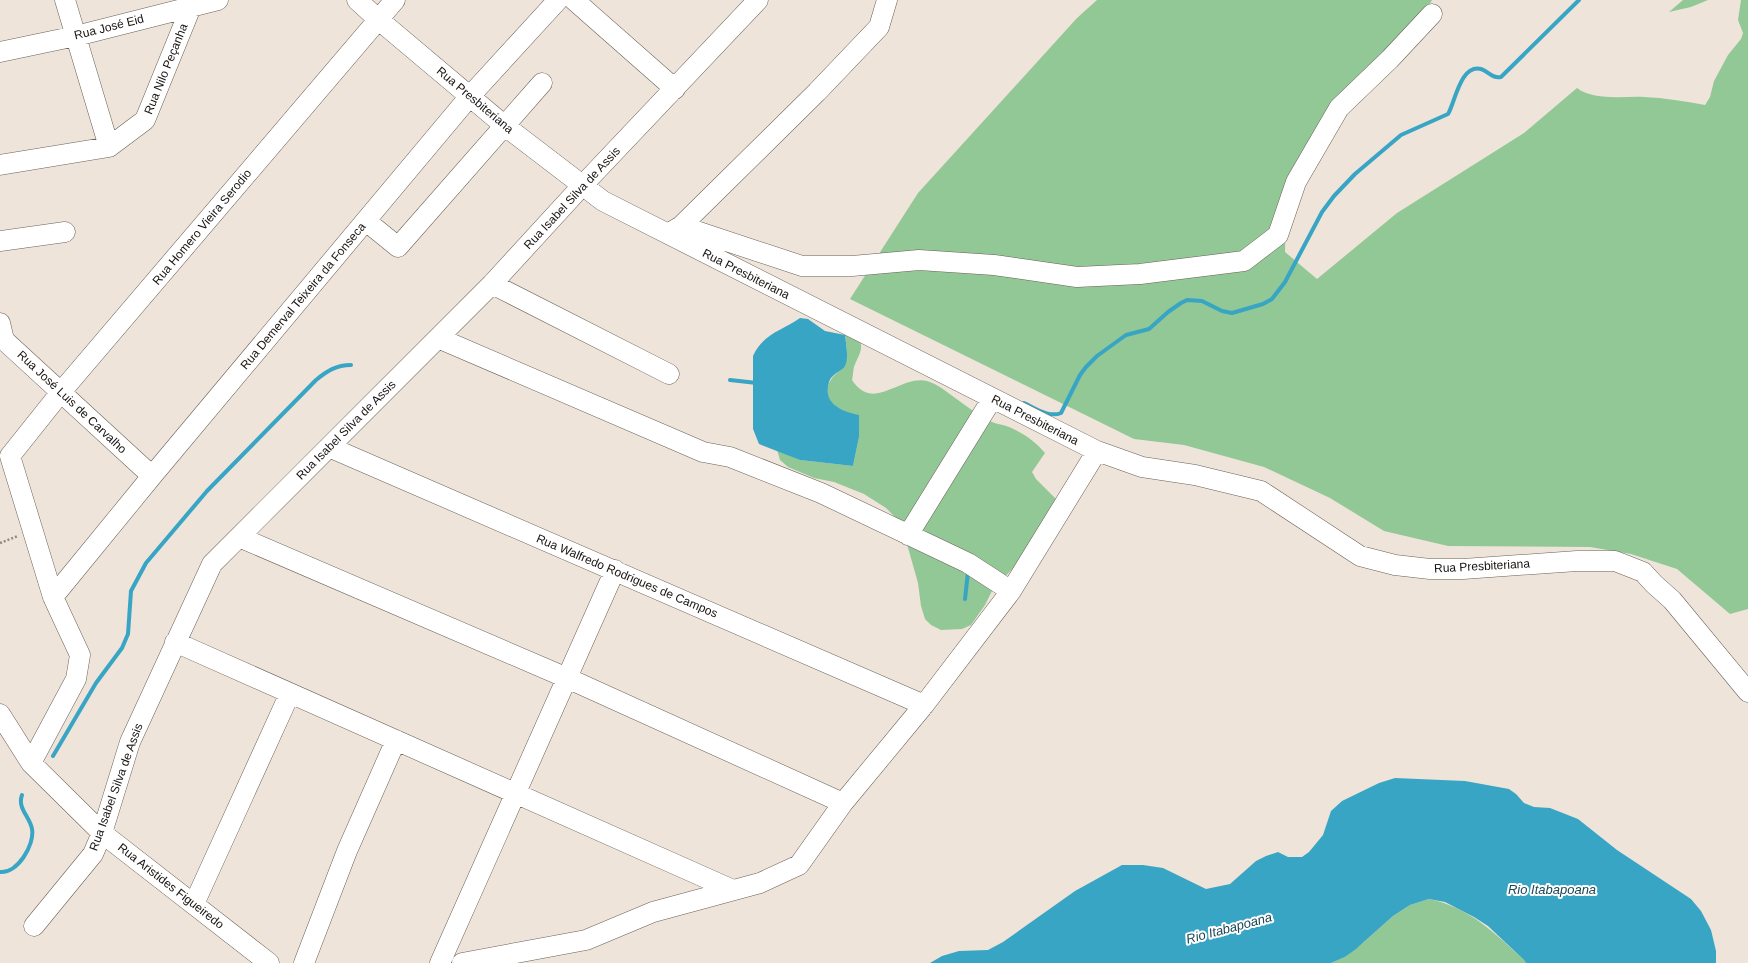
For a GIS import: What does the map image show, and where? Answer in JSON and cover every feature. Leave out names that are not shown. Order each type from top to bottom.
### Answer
[{"type":"street","points":[[66,0],[109,148]]},
{"type":"street","name":"Rua José Eid","points":[[0,52],[76,36],[218,0]]},
{"type":"street","name":"Rua Presbiteriana","points":[[357,0],[378,20],[505,126],[603,201],[675,230],[992,399],[1097,452],[1142,468],[1195,475],[1261,492],[1360,556],[1395,565],[1430,569],[1463,569],[1577,561],[1615,561],[1643,572],[1672,600],[1748,692]]},
{"type":"street","name":"Rua Homero Vieira Serodio","points":[[54,597],[10,456],[61,392],[395,0]]},
{"type":"street","name":"Rua Demerval Teixeira da Fonseca","points":[[54,597],[152,476],[470,96],[558,0]]},
{"type":"street","points":[[574,0],[675,89]]},
{"type":"street","points":[[887,0],[879,27],[817,92],[675,230],[802,266],[852,266],[919,260],[994,265],[1077,277],[1140,274],[1244,262],[1278,235],[1296,182],[1338,108],[1390,59],[1432,14]]},
{"type":"street","name":"Rua Isabel Silva de Assis","points":[[34,926],[93,854],[102,833],[130,742],[212,564],[492,284],[582,186],[675,89],[749,3]]},
{"type":"street","name":"Rua Nilo Peçanha","points":[[0,165],[109,148],[145,120],[191,7]]},
{"type":"street","points":[[366,221],[398,247],[542,84]]},
{"type":"street","points":[[0,241],[66,232]]},
{"type":"street","points":[[492,284],[669,374]]},
{"type":"street","name":"Rua José Luis de Carvalho","points":[[0,323],[4,340],[152,476]]},
{"type":"street","points":[[438,338],[703,452],[730,457],[821,494],[968,563],[1011,591]]},
{"type":"street","points":[[908,535],[992,399]]},
{"type":"street","name":"Rua Walfredo Rodrigues de Campos","points":[[329,447],[924,705]]},
{"type":"street","points":[[462,963],[586,940],[652,912],[705,896],[760,883],[799,865],[843,803],[924,705],[1011,591],[1097,452]]},
{"type":"street","points":[[239,537],[567,678],[843,803]]},
{"type":"street","points":[[440,963],[615,570]]},
{"type":"street","points":[[31,763],[76,679],[80,655],[54,597]]},
{"type":"street","points":[[176,642],[733,890]]},
{"type":"street","points":[[194,904],[290,693]]},
{"type":"street","name":"Rua Aristides Figueiredo","points":[[0,714],[31,763],[102,833],[269,963]]},
{"type":"street","points":[[304,963],[347,851],[396,740]]},
{"type":"green space","points":[[1097,0],[1432,0],[1427,9],[1345,106],[1286,210],[1285,252],[1317,279],[1397,213],[1524,133],[1577,88],[1592,95],[1609,97],[1652,97],[1705,105],[1710,97],[1714,81],[1728,55],[1741,39],[1743,33],[1738,20],[1741,0],[1748,0],[1748,609],[1730,614],[1677,569],[1631,554],[1590,547],[1448,546],[1384,531],[1330,498],[1264,467],[1184,445],[1134,439],[850,299],[918,193],[1077,18]]},
{"type":"green space","points":[[1683,0],[1708,0],[1691,7],[1669,12]]},
{"type":"green space","points":[[845,335],[857,335],[860,340],[861,348],[854,367],[852,380],[860,389],[869,393],[878,393],[907,383],[917,381],[931,382],[990,421],[1009,427],[1024,435],[1033,441],[1045,453],[1032,472],[1036,479],[1059,502],[1046,534],[993,589],[985,605],[971,625],[962,629],[941,630],[931,625],[925,619],[921,606],[918,583],[901,523],[886,508],[864,494],[834,482],[814,478],[788,467],[780,460],[777,450],[800,460],[853,466],[859,437],[851,414],[836,407],[830,401],[827,391],[832,378],[840,371],[847,350]]},
{"type":"green space","points":[[1429,899],[1444,903],[1470,915],[1492,931],[1526,963],[1331,963],[1345,957],[1393,916],[1410,905]]},
{"type":"water","points":[[800,318],[808,319],[825,331],[845,335],[847,351],[846,363],[844,368],[834,375],[829,381],[828,393],[829,399],[837,407],[847,412],[859,415],[859,437],[853,466],[800,460],[759,444],[753,429],[753,356],[767,338]]},
{"type":"water","name":"Rio Itabapoana","points":[[1395,778],[1465,781],[1509,789],[1524,803],[1534,807],[1550,808],[1578,819],[1617,850],[1691,899],[1701,911],[1711,930],[1716,951],[1716,963],[1526,963],[1488,926],[1445,902],[1429,899],[1410,905],[1393,916],[1356,949],[1345,957],[1331,963],[930,963],[942,956],[959,951],[988,950],[1003,942],[1075,891],[1122,865],[1143,865],[1163,868],[1206,889],[1230,884],[1256,861],[1278,852],[1288,857],[1302,857],[1309,852],[1323,835],[1331,811],[1342,801],[1379,783]]},
{"type":"waterway","points":[[1024,403],[1037,410],[1047,413],[1061,413],[1080,375],[1097,356],[1126,335],[1149,329],[1168,312],[1187,300],[1202,301],[1222,311],[1232,313],[1263,304],[1272,299],[1285,282],[1322,212],[1334,196],[1355,174],[1401,135],[1448,114],[1459,86],[1468,72],[1474,69],[1481,69],[1495,77],[1501,77],[1579,0]]},
{"type":"waterway","points":[[53,756],[96,683],[122,648],[128,634],[131,591],[146,563],[207,491],[316,380],[332,369],[351,365]]},
{"type":"waterway","points":[[730,380],[757,383]]},
{"type":"waterway","points":[[965,599],[968,572]]},
{"type":"waterway","points":[[0,872],[13,868],[24,857],[31,843],[32,829],[22,808],[22,795]]}]
